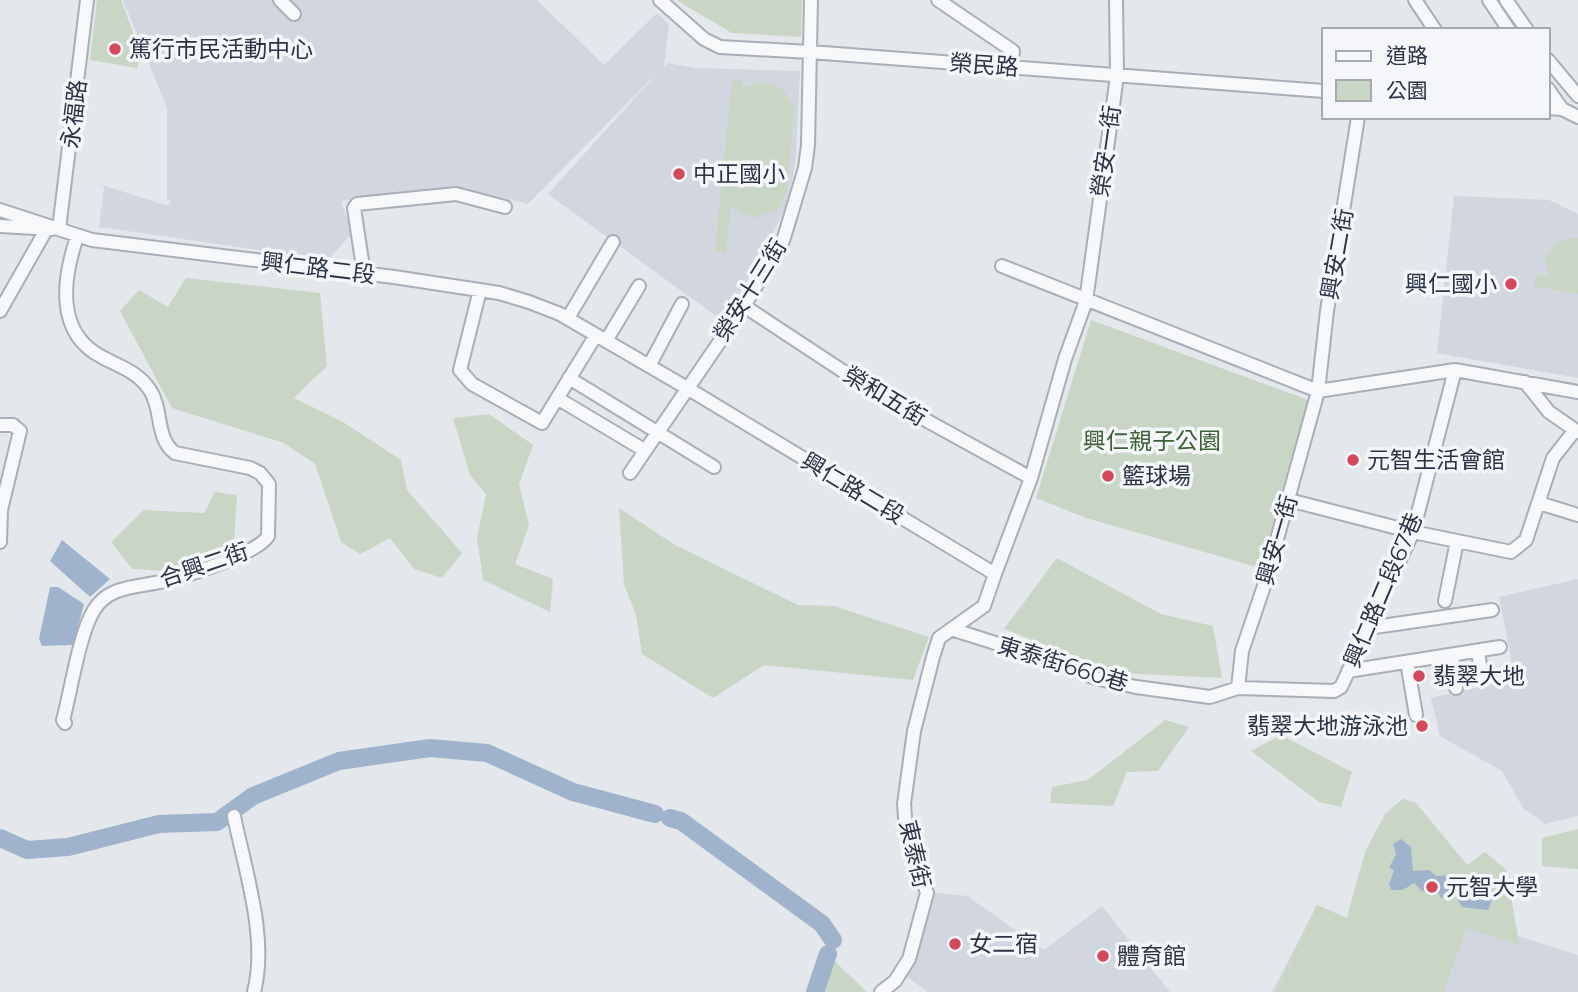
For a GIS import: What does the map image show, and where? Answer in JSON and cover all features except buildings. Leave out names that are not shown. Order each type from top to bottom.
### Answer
[{"type":"street","name":"永福路","points":[[52,229],[87,0]]},
{"type":"street","points":[[280,0],[294,14]]},
{"type":"street","name":"榮民路","points":[[660,0],[704,39],[720,47],[1322,91]]},
{"type":"street","name":"榮安十三街","points":[[630,473],[744,306],[783,241],[805,168],[811,0]]},
{"type":"street","points":[[938,0],[1013,51],[1011,67]]},
{"type":"street","name":"榮安一街","points":[[1086,301],[1117,76],[1116,0]]},
{"type":"street","points":[[1415,0],[1434,28]]},
{"type":"street","points":[[1489,0],[1508,28]]},
{"type":"street","points":[[1506,0],[1526,28]]},
{"type":"street","points":[[1550,62],[1577,93],[1562,109]]},
{"type":"street","points":[[1550,92],[1562,109]]},
{"type":"street","points":[[1550,108],[1562,109],[1578,117]]},
{"type":"street","name":"興安二街","points":[[1318,391],[1327,311],[1358,119]]},
{"type":"street","points":[[364,274],[354,208],[357,204],[456,194],[505,206]]},
{"type":"street","name":"興仁路二段","points":[[0,210],[77,237],[480,290],[529,302],[568,318],[995,574]]},
{"type":"street","points":[[1,227],[52,229],[1,313]]},
{"type":"street","name":"合興二街","points":[[65,723],[94,608],[126,586],[173,579],[264,544],[268,536],[269,484],[260,473],[242,466],[175,453],[165,445],[156,403],[135,373],[99,356],[85,345],[70,321],[65,306],[68,265],[77,237]]},
{"type":"street","points":[[568,318],[613,242]]},
{"type":"street","points":[[1002,266],[1318,391],[1455,370],[1578,392]]},
{"type":"street","points":[[480,290],[460,370],[472,384],[542,423],[569,378],[639,286]]},
{"type":"street","points":[[951,629],[984,606],[1031,478],[1065,359],[1086,301]]},
{"type":"street","points":[[649,366],[682,304]]},
{"type":"street","name":"榮和五街","points":[[744,306],[873,391],[1031,478]]},
{"type":"street","name":"興仁路二段67巷","points":[[1341,687],[1413,532],[1455,370]]},
{"type":"street","points":[[569,378],[714,467]]},
{"type":"street","points":[[1289,500],[1413,532],[1515,551],[1526,540],[1553,458],[1576,431],[1549,412],[1525,382]]},
{"type":"street","name":"興安一街","points":[[1238,688],[1242,651],[1289,500],[1318,391]]},
{"type":"street","points":[[557,398],[644,450]]},
{"type":"street","points":[[0,425],[13,425],[20,431],[1,510],[0,542]]},
{"type":"street","points":[[1539,503],[1578,515]]},
{"type":"street","points":[[1445,601],[1457,541]]},
{"type":"street","points":[[1368,628],[1492,610]]},
{"type":"street","name":"東泰街660巷","points":[[951,629],[1068,666],[1095,678],[1136,687],[1210,697],[1238,688],[1327,693],[1341,687]]},
{"type":"street","name":"東泰街","points":[[881,992],[895,981],[909,959],[927,893],[906,830],[905,779],[933,657],[939,638],[951,629]]},
{"type":"street","points":[[1348,671],[1500,647]]},
{"type":"street","points":[[1478,651],[1482,679]]},
{"type":"street","points":[[1452,655],[1456,688]]},
{"type":"street","points":[[1407,662],[1416,715]]},
{"type":"street","points":[[234,816],[254,919],[257,980],[254,992]]},
{"type":"shaded area","points":[[123,0],[537,0],[604,65],[657,13],[669,24],[664,67],[668,63],[695,68],[800,71],[796,155],[789,202],[745,285],[720,319],[548,194],[663,67],[528,204],[459,187],[341,201],[352,233],[328,260],[99,227],[104,187],[96,183],[168,206],[171,201],[167,200],[167,108]]},
{"type":"shaded area","name":"興仁國小","points":[[1454,196],[1549,200],[1578,214],[1578,378],[1437,353]]},
{"type":"shaded area","name":"元智大學","points":[[1578,579],[1578,816],[1545,824],[1523,808],[1502,771],[1440,736],[1431,698],[1515,679],[1499,597]]},
{"type":"shaded area","name":"元智大學","points":[[1403,799],[1416,803],[1467,865],[1485,852],[1506,870],[1518,936],[1578,955],[1578,992],[1272,992],[1317,905],[1347,918],[1365,852],[1385,813]]},
{"type":"shaded area","points":[[931,892],[967,896],[1044,950],[1102,906],[1170,992],[928,992],[906,976],[923,937]]},
{"type":"green space","points":[[97,0],[121,0],[141,54],[137,68],[90,60]]},
{"type":"green space","points":[[676,0],[802,0],[801,37],[732,33]]},
{"type":"green space","points":[[732,80],[743,81],[743,88],[762,82],[783,89],[794,108],[787,191],[779,208],[754,218],[731,207],[726,253],[715,251]]},
{"type":"green space","points":[[1578,239],[1578,294],[1534,286],[1536,275],[1549,277],[1545,262],[1553,247],[1561,241]]},
{"type":"green space","points":[[186,278],[320,293],[327,366],[294,398],[343,422],[401,460],[407,490],[462,553],[442,578],[414,569],[390,538],[360,554],[341,542],[315,464],[284,443],[172,408],[120,311],[139,290],[168,307]]},
{"type":"green space","name":"興仁親子公園","points":[[1091,320],[1308,400],[1260,568],[1086,518],[1036,498]]},
{"type":"green space","points":[[489,414],[533,445],[519,484],[529,525],[515,564],[553,579],[550,612],[483,580],[477,538],[486,494],[470,475],[453,418]]},
{"type":"green space","points":[[215,492],[237,495],[234,543],[167,571],[132,569],[111,542],[144,510],[204,513]]},
{"type":"green space","points":[[619,508],[675,545],[798,605],[834,606],[929,637],[913,680],[764,665],[713,698],[642,654],[636,615],[624,584]]},
{"type":"green space","points":[[1057,558],[1161,614],[1213,626],[1222,678],[1119,673],[1004,629]]},
{"type":"green space","points":[[1165,720],[1189,727],[1158,771],[1127,772],[1113,806],[1050,803],[1052,787],[1088,780]]},
{"type":"green space","points":[[1281,735],[1352,772],[1341,807],[1319,802],[1251,751]]},
{"type":"green space","name":"元智大學","points":[[1403,799],[1416,803],[1467,865],[1485,852],[1506,870],[1519,945],[1466,928],[1444,992],[1275,992],[1317,905],[1347,918],[1360,869],[1373,838],[1391,811]]},
{"type":"green space","points":[[1578,829],[1578,869],[1542,866],[1542,838]]},
{"type":"green space","points":[[827,954],[867,992],[816,992]]},
{"type":"water","points":[[62,540],[110,579],[90,597],[50,561]]},
{"type":"water","points":[[50,587],[58,587],[84,604],[73,645],[42,646],[39,639]]},
{"type":"water","points":[[1401,839],[1411,847],[1413,871],[1429,870],[1436,876],[1451,875],[1456,880],[1456,886],[1464,888],[1474,884],[1470,880],[1475,875],[1491,894],[1488,910],[1462,907],[1455,895],[1441,898],[1435,887],[1425,887],[1423,892],[1414,883],[1403,890],[1391,890],[1389,884],[1394,870],[1389,868],[1396,854],[1393,844]]},
{"type":"waterway","points":[[0,838],[27,850],[68,847],[159,824],[217,822],[253,796],[339,761],[430,748],[487,753],[573,792],[655,814]]},
{"type":"waterway","points":[[670,818],[681,821],[822,924],[833,940]]},
{"type":"waterway","points":[[815,992],[828,954]]},
{"type":"place","name":"篤行市民活動中心","points":[[115,49]]},
{"type":"place","name":"中正國小","points":[[679,174]]},
{"type":"place","name":"興仁國小","points":[[1511,284]]},
{"type":"place","name":"元智生活會館","points":[[1353,460]]},
{"type":"place","name":"籃球場","points":[[1108,476]]},
{"type":"place","name":"翡翠大地","points":[[1419,676]]},
{"type":"place","name":"翡翠大地游泳池","points":[[1422,726]]},
{"type":"place","name":"元智大學","points":[[1432,887]]},
{"type":"place","name":"女二宿","points":[[955,944]]},
{"type":"place","name":"體育館","points":[[1103,956]]}]
